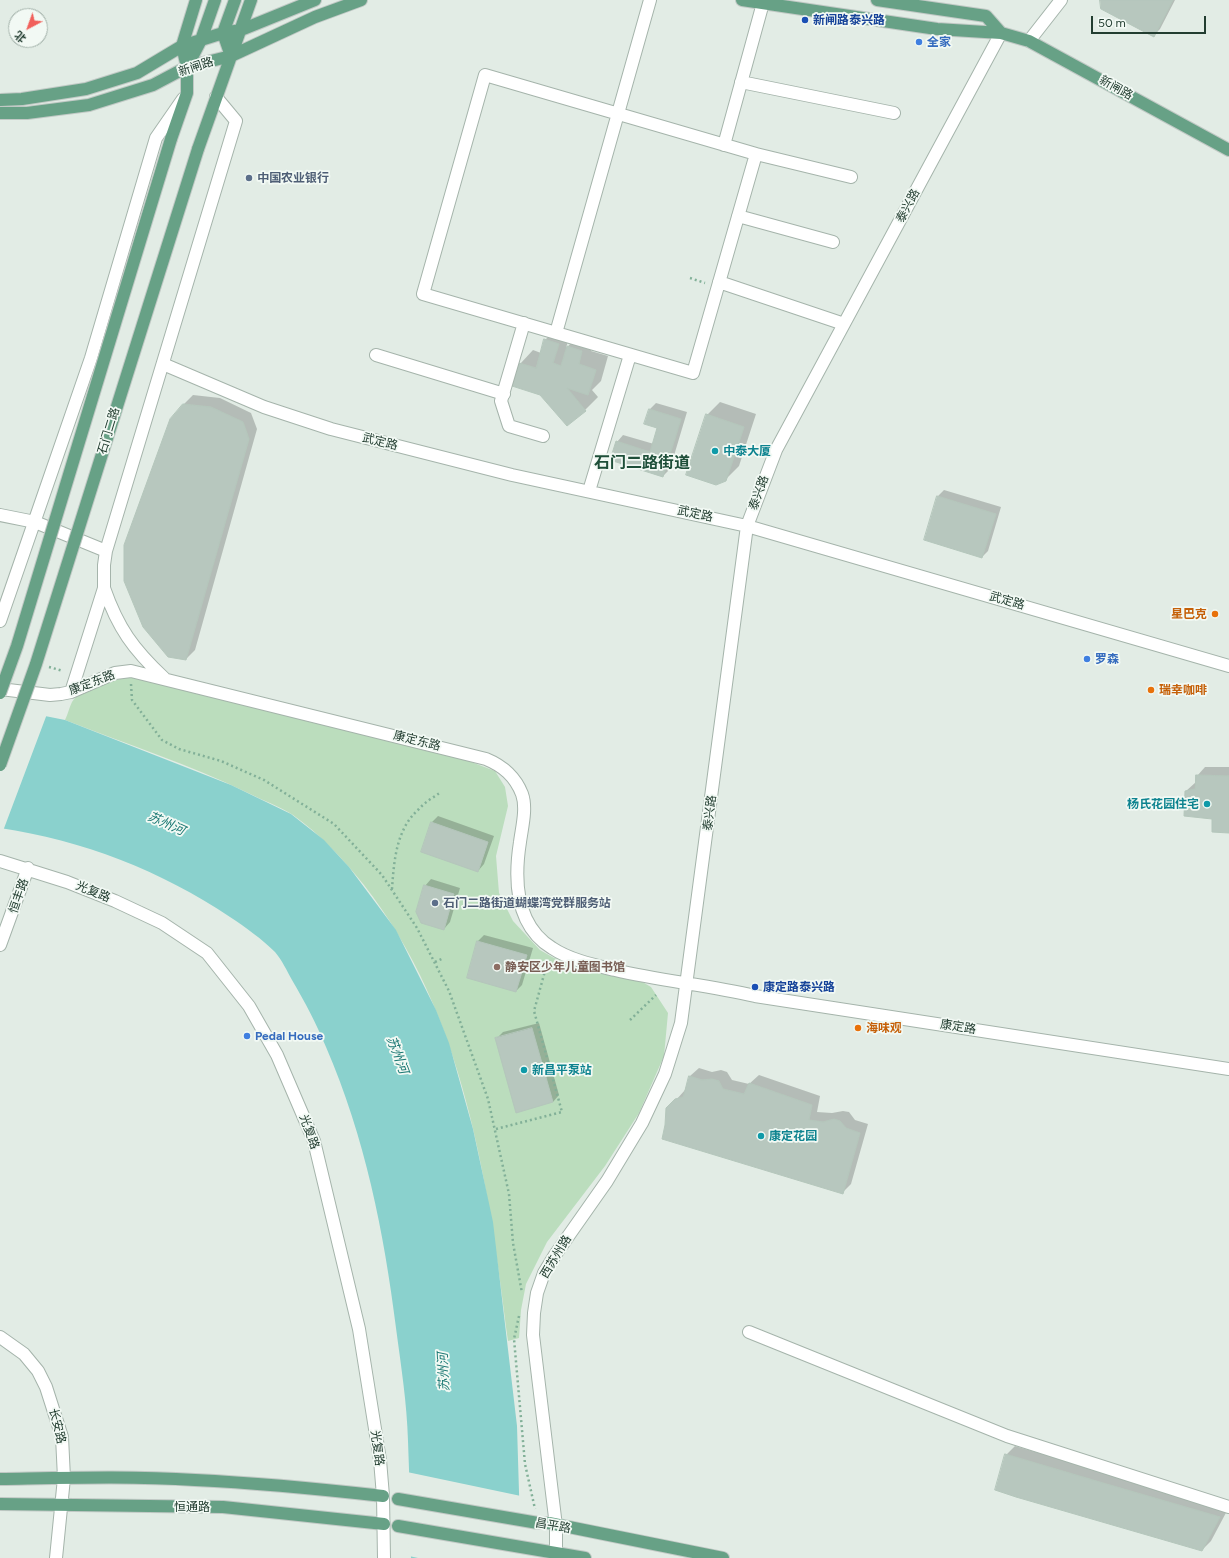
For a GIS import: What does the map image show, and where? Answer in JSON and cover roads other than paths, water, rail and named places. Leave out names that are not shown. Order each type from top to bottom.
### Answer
[{"type":"main road","points":[[0,693],[19,638],[171,139],[187,93],[186,67],[182,46],[196,0]]},
{"type":"main road","points":[[186,67],[201,40],[215,0]]},
{"type":"main road","points":[[231,56],[224,33],[234,0]]},
{"type":"main road","name":"石门二路","points":[[0,765],[36,664],[198,149],[251,0]]},
{"type":"main road","name":"新闸路","points":[[0,100],[22,99],[86,89],[136,72],[182,46],[224,33],[240,30],[315,0]]},
{"type":"main road","name":"新闸路","points":[[0,113],[27,113],[89,105],[153,85],[186,67],[231,56],[315,17],[361,0]]},
{"type":"main road","name":"新闸路","points":[[742,0],[937,29],[1001,32],[1029,41],[1229,150]]},
{"type":"main road","name":"新闸路","points":[[877,0],[986,16],[1001,32]]},
{"type":"main road","points":[[0,1479],[64,1478],[194,1480],[305,1488],[383,1496]]},
{"type":"main road","name":"昌平路","points":[[398,1499],[538,1523],[549,1523],[556,1526],[723,1558]]},
{"type":"main road","name":"恒通路","points":[[0,1504],[223,1507],[384,1524]]},
{"type":"main road","points":[[398,1526],[536,1550],[556,1555],[585,1558]]},
{"type":"street","points":[[556,333],[650,0]]},
{"type":"street","points":[[1029,41],[1061,0]]},
{"type":"street","points":[[724,145],[763,3]]},
{"type":"street","name":"泰兴路","points":[[687,984],[747,526],[776,450],[1001,32]]},
{"type":"street","points":[[756,154],[693,373],[422,294],[485,75],[724,145],[851,178]]},
{"type":"street","points":[[741,82],[894,113]]},
{"type":"street","points":[[0,621],[91,358],[156,138],[187,93]]},
{"type":"street","points":[[71,692],[104,588],[104,565],[106,551],[236,121],[216,97]]},
{"type":"street","points":[[738,216],[833,242]]},
{"type":"street","points":[[719,282],[844,324]]},
{"type":"street","points":[[524,323],[502,401],[509,426],[542,436]]},
{"type":"street","points":[[376,355],[504,394]]},
{"type":"street","points":[[589,491],[630,355]]},
{"type":"street","name":"武定路","points":[[163,364],[296,419],[512,475],[747,526],[1229,666]]},
{"type":"street","points":[[0,516],[35,522],[106,551]]},
{"type":"street","points":[[104,588],[112,612],[124,634],[141,656],[165,679]]},
{"type":"street","name":"康定东路","points":[[0,689],[50,695],[71,692],[101,678],[131,671],[486,759],[501,765],[511,775],[522,795],[524,819],[519,850],[517,877],[518,898],[524,917],[536,934],[552,948],[572,958],[600,967],[647,978],[687,984]]},
{"type":"street","name":"光复路","points":[[0,860],[67,882],[155,920],[207,954],[249,1006],[278,1055],[314,1141],[360,1329],[380,1460],[383,1496],[384,1558]]},
{"type":"street","name":"恒丰路","points":[[0,945],[28,868]]},
{"type":"street","name":"康定路","points":[[687,984],[755,996],[1229,1069]]},
{"type":"street","name":"西苏州路","points":[[556,1555],[556,1526],[533,1335],[537,1293],[549,1265],[616,1168],[653,1101],[673,1051],[681,1023],[687,984]]},
{"type":"street","points":[[749,1332],[1007,1436],[1229,1506]]},
{"type":"street","name":"长安路","points":[[0,1337],[16,1347],[31,1362],[46,1387],[62,1437],[64,1478],[56,1558]]},
{"type":"street","name":"昌平路","points":[[383,1496],[398,1499]]},
{"type":"street","points":[[384,1524],[398,1526]]},
{"type":"water","name":"苏州河","points":[[0,707],[65,720],[231,785],[291,814],[324,840],[349,867],[396,930],[436,1010],[449,1043],[473,1129],[493,1222],[517,1426],[521,1558],[411,1558],[409,1456],[405,1399],[391,1292],[379,1221],[362,1150],[340,1081],[314,1021],[282,962],[270,947],[253,933],[204,900],[177,885],[91,849],[31,833],[0,828]]},
{"type":"place","name":"新闸路泰兴路","points":[[805,20]]},
{"type":"place","name":"全家","points":[[919,42]]},
{"type":"place","name":"中国农业银行","points":[[249,178]]},
{"type":"place","name":"中泰大厦","points":[[715,451]]},
{"type":"place","name":"星巴克","points":[[1215,614]]},
{"type":"place","name":"罗森","points":[[1087,659]]},
{"type":"place","name":"瑞幸咖啡","points":[[1151,690]]},
{"type":"place","name":"杨氏花园住宅","points":[[1207,804]]},
{"type":"place","name":"石门二路街道蝴蝶湾党群服务站","points":[[435,903]]},
{"type":"place","name":"静安区少年儿童图书馆","points":[[497,967]]},
{"type":"place","name":"康定路泰兴路","points":[[755,987]]},
{"type":"place","name":"海味观","points":[[858,1028]]},
{"type":"place","name":"Pedal House","points":[[247,1036]]},
{"type":"place","name":"新昌平泵站","points":[[524,1070]]},
{"type":"place","name":"康定花园","points":[[761,1136]]},
{"type":"district","name":"石门二路街道","points":[[642,463]]}]
